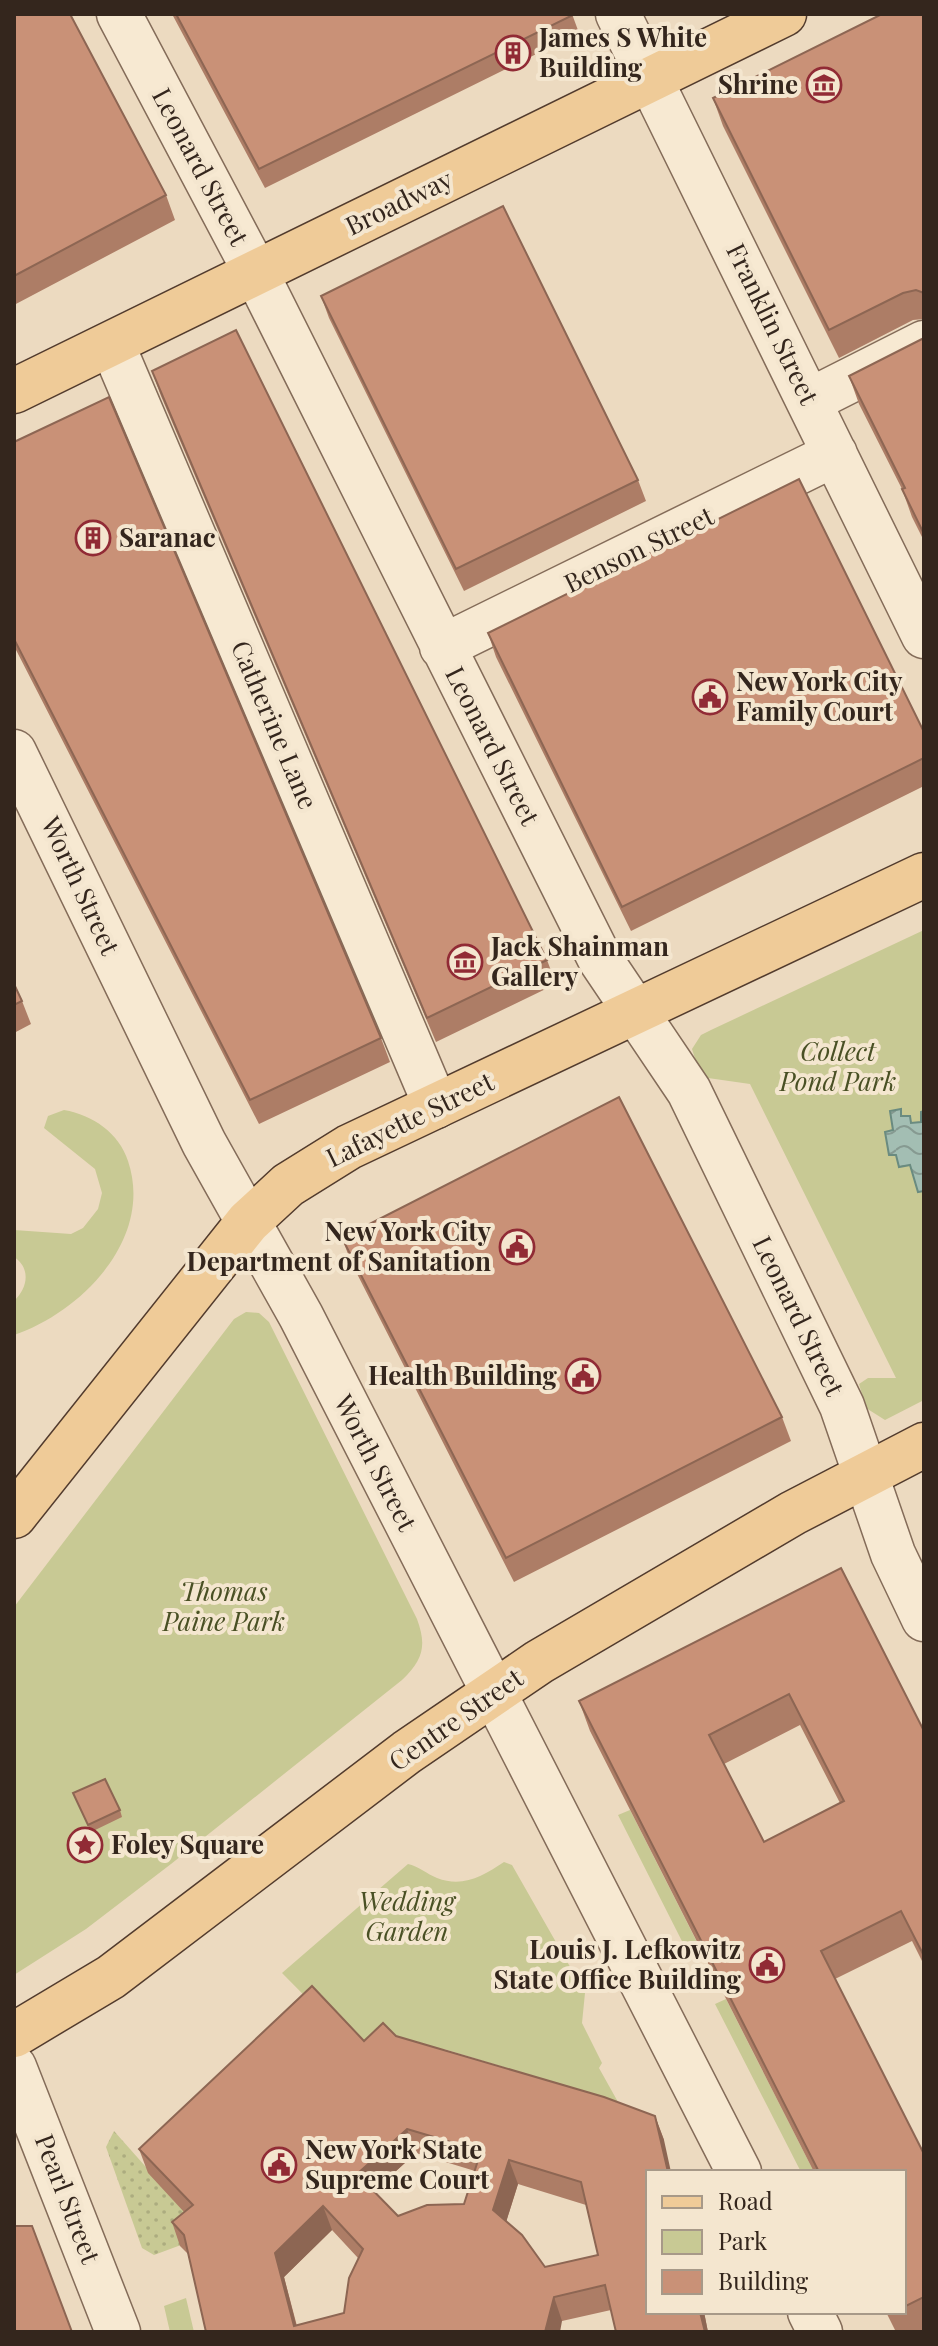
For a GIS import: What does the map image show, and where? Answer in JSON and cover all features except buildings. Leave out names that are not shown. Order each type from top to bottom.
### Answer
[{"type":"main road","name":"Broadway","points":[[14,391],[784,14]]},
{"type":"main road","name":"Lafayette Street","points":[[14,1516],[248,1222],[288,1185],[333,1156],[924,875]]},
{"type":"main road","name":"Centre Street","points":[[14,2035],[111,1977],[394,1762],[493,1694],[711,1560],[924,1445]]},
{"type":"street","name":"Leonard Street","points":[[119,14],[256,273],[600,959],[689,1091],[842,1406],[893,1554],[924,1619]]},
{"type":"street","name":"Franklin Street","points":[[618,14],[924,636]]},
{"type":"street","points":[[809,401],[924,343]]},
{"type":"street","name":"Catherine Lane","points":[[112,344],[436,1106]]},
{"type":"street","name":"Benson Street","points":[[442,647],[835,454]]},
{"type":"street","name":"Worth Street","points":[[14,752],[135,1006],[301,1316],[738,2170]]},
{"type":"street","name":"Pearl Street","points":[[14,2067],[118,2332]]},
{"type":"street","points":[[811,2314],[820,2332]]},
{"type":"green space","name":"Collect Pond Park","points":[[924,930],[924,1400],[885,1420],[866,1408],[859,1384],[868,1378],[896,1378],[750,1084],[708,1078],[697,1065],[692,1049],[701,1035]]},
{"type":"green space","points":[[64,1110],[85,1116],[104,1127],[124,1151],[133,1190],[131,1217],[121,1244],[87,1290],[64,1309],[14,1335],[14,1301],[26,1278],[23,1267],[14,1257],[14,1230],[71,1234],[83,1228],[98,1209],[102,1193],[95,1169],[44,1128],[48,1116]]},
{"type":"green space","name":"Thomas Paine Park","points":[[246,1312],[259,1313],[269,1322],[417,1619],[422,1637],[419,1659],[402,1680],[171,1864],[86,1929],[14,1975],[14,1607],[234,1319]]},
{"type":"green space","points":[[630,1810],[701,1950],[689,1955],[618,1815]]},
{"type":"green space","name":"Wedding Garden","points":[[504,1862],[512,1865],[585,1993],[582,2023],[602,2063],[599,2068],[618,2102],[444,2049],[437,2069],[373,2065],[282,1973],[408,1864],[437,1878],[455,1882],[480,1876]]},
{"type":"green space","points":[[726,1999],[813,2170],[800,2170],[715,2004]]},
{"type":"green space","points":[[114,2131],[200,2228],[181,2245],[154,2255],[142,2248],[106,2147]]},
{"type":"green space","points":[[186,2298],[194,2332],[170,2332],[164,2306]]},
{"type":"water","points":[[901,1109],[901,1116],[910,1116],[911,1123],[921,1122],[921,1112],[924,1111],[924,1191],[918,1192],[910,1165],[899,1167],[896,1155],[889,1155],[885,1132],[893,1130],[890,1111]]},
{"type":"place","name":"James S White Building","points":[[513,53]]},
{"type":"place","name":"Shrine","points":[[824,85]]},
{"type":"place","name":"Saranac","points":[[93,538]]},
{"type":"place","name":"New York City Family Court","points":[[710,697]]},
{"type":"place","name":"Jack Shainman Gallery","points":[[465,962]]},
{"type":"place","name":"New York City Department of Sanitation","points":[[517,1247]]},
{"type":"place","name":"Health Building","points":[[583,1376]]},
{"type":"place","name":"Foley Square","points":[[85,1845]]},
{"type":"place","name":"Louis J. Lefkowitz State Office Building","points":[[767,1965]]},
{"type":"place","name":"New York State Supreme Court","points":[[279,2165]]}]
